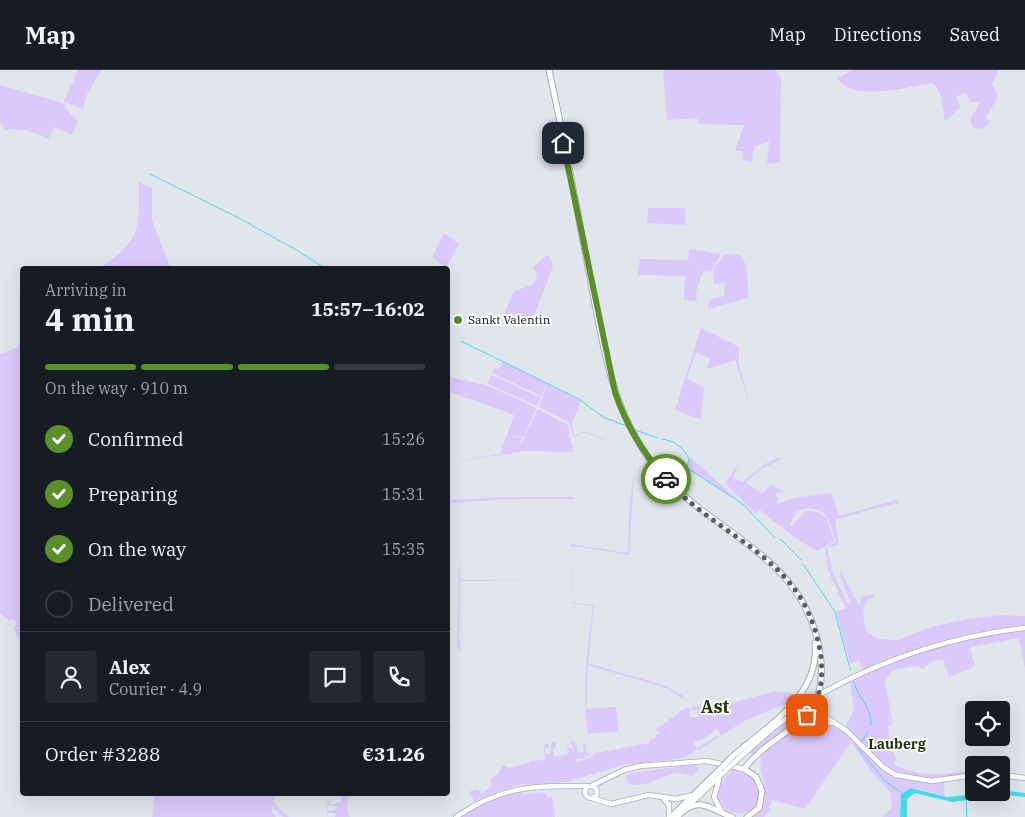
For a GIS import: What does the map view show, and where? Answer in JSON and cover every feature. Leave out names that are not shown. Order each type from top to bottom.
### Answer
[{"type":"main road","points":[[549,70],[612,380],[624,416],[634,436],[652,463],[676,490],[776,566],[799,596],[815,635],[822,669],[821,690],[812,708],[746,770]]},
{"type":"main road","points":[[774,722],[826,691],[873,667],[920,649],[985,633],[1025,628]]},
{"type":"main road","points":[[679,815],[722,771],[731,758],[796,701],[810,681],[815,665],[817,643]]},
{"type":"main road","points":[[670,817],[760,738],[809,701]]},
{"type":"main road","points":[[812,708],[839,726],[891,773],[905,778],[932,781],[965,776]]},
{"type":"main road","points":[[784,734],[802,724],[814,721],[839,726]]},
{"type":"main road","points":[[746,770],[754,764],[759,756]]},
{"type":"main road","points":[[584,792],[590,786],[606,778],[624,770],[640,766],[701,761],[719,762],[746,770],[755,775]]},
{"type":"main road","points":[[747,817],[757,811],[762,800],[761,787],[755,775],[754,764]]},
{"type":"main road","points":[[721,811],[715,802],[714,793],[722,771]]},
{"type":"main road","points":[[1010,776],[1025,778]]},
{"type":"main road","points":[[592,798],[606,778]]},
{"type":"main road","points":[[456,817],[484,800],[511,790],[537,786],[590,786],[597,792],[604,803]]},
{"type":"main road","points":[[574,787],[584,792],[586,796],[604,803],[616,804],[649,796],[680,799],[694,794]]},
{"type":"main road","points":[[662,797],[669,805],[670,817]]},
{"type":"main road","points":[[679,815],[690,807],[701,804],[732,817]]},
{"type":"shaded area","points":[[78,70],[102,70],[88,92],[83,109],[64,102]]},
{"type":"shaded area","points":[[663,70],[775,70],[781,78],[780,163],[767,164],[769,141],[754,147],[752,162],[743,160],[742,151],[735,151],[744,125],[698,124],[697,118],[667,120]]},
{"type":"shaded area","points":[[851,70],[999,70],[992,84],[998,97],[986,117],[990,123],[982,129],[973,128],[971,123],[972,114],[976,111],[979,103],[970,102],[966,92],[956,97],[960,107],[945,122],[941,95],[933,83],[883,91],[869,92],[856,90],[846,86],[838,79]]},
{"type":"shaded area","points":[[0,85],[66,104],[65,108],[78,121],[72,135],[54,127],[49,138],[26,130],[5,129],[0,123]]},
{"type":"shaded area","points":[[139,182],[152,188],[152,220],[170,266],[102,266],[125,248],[135,231],[139,214]]},
{"type":"shaded area","points":[[648,208],[685,208],[686,225],[647,223]]},
{"type":"shaded area","points":[[444,233],[459,244],[447,266],[443,266],[432,257]]},
{"type":"shaded area","points":[[689,249],[721,254],[711,272],[703,271],[696,293],[697,301],[684,300],[685,276],[637,275],[640,259],[688,260]]},
{"type":"shaded area","points":[[725,254],[741,255],[747,267],[748,298],[708,309],[710,299],[724,296],[725,283],[713,284],[714,268]]},
{"type":"shaded area","points":[[546,256],[549,256],[553,266],[532,322],[516,323],[502,318],[514,291],[533,285],[537,276],[533,267]]},
{"type":"shaded area","points":[[701,328],[739,347],[739,364],[750,406],[735,360],[707,369],[710,358],[696,353],[687,378],[704,388],[701,420],[675,410]]},
{"type":"shaded area","points":[[20,340],[20,641],[14,629],[17,623],[13,619],[9,621],[0,613],[0,354],[17,348]]},
{"type":"shaded area","points":[[503,361],[547,383],[541,396],[492,373],[494,367],[499,369]]},
{"type":"shaded area","points":[[491,375],[541,398],[537,406],[488,384]]},
{"type":"shaded area","points":[[451,377],[489,386],[536,408],[524,437],[507,435],[514,415],[450,392]]},
{"type":"shaded area","points":[[547,384],[581,401],[572,423],[574,435],[585,431],[622,448],[584,432],[573,437],[569,422],[539,407]]},
{"type":"shaded area","points":[[538,409],[568,425],[573,452],[526,451],[450,463],[500,454],[507,435],[522,438],[519,449]]},
{"type":"shaded area","points":[[690,457],[741,503],[688,468]]},
{"type":"shaded area","points":[[779,457],[780,460],[761,469],[745,483],[762,493],[771,484],[785,492],[776,493],[778,503],[800,497],[832,493],[839,516],[897,500],[898,503],[835,520],[839,545],[827,547],[833,573],[848,604],[851,603],[840,576],[840,569],[860,607],[861,596],[874,595],[874,597],[868,599],[863,615],[867,632],[877,639],[898,640],[931,627],[967,619],[1000,615],[1025,616],[1025,626],[1004,628],[942,641],[863,669],[859,660],[850,664],[836,612],[846,608],[828,571],[825,548],[836,542],[831,526],[825,515],[815,509],[797,510],[790,524],[792,526],[805,511],[816,512],[826,517],[834,541],[818,551],[798,540],[760,510],[756,514],[725,483],[738,465],[733,478],[743,482],[763,465]]},
{"type":"shaded area","points":[[635,464],[629,555],[569,546],[575,543],[575,545],[628,553],[629,510]]},
{"type":"shaded area","points":[[505,497],[574,497],[574,499],[519,499],[518,501],[516,499],[450,503],[450,500]]},
{"type":"shaded area","points":[[575,551],[571,600],[572,581],[569,581],[572,580]]},
{"type":"shaded area","points":[[459,559],[461,580],[569,581],[460,581],[459,637],[461,650],[457,648]]},
{"type":"shaded area","points":[[571,602],[594,605],[588,663],[665,686],[682,695],[683,699],[666,688],[588,665],[586,709],[616,707],[619,731],[588,734],[585,702],[585,686],[593,606]]},
{"type":"shaded area","points":[[1018,630],[1025,631],[1025,669],[1019,638],[970,647],[975,666],[949,677],[943,659],[930,662],[924,669],[916,666],[892,670],[885,681],[893,725],[888,726],[890,741],[896,759],[894,764],[911,771],[923,773],[965,772],[965,775],[924,780],[902,777],[884,768],[847,729],[847,723],[854,711],[850,681],[890,662],[932,648]]},
{"type":"shaded area","points":[[775,691],[791,693],[792,701],[744,721],[721,736],[717,729],[702,740],[693,741],[697,748],[718,735],[719,737],[688,756],[678,759],[623,765],[567,782],[519,785],[496,792],[474,802],[470,791],[478,789],[482,794],[492,785],[490,779],[498,774],[503,765],[508,768],[529,763],[530,766],[530,761],[545,760],[544,744],[548,744],[549,748],[545,748],[546,754],[551,753],[551,743],[555,743],[556,748],[553,749],[554,757],[568,754],[567,747],[574,749],[570,741],[574,741],[575,745],[577,745],[578,753],[584,752],[583,744],[585,743],[586,752],[591,754],[584,756],[585,759],[576,758],[577,762],[590,758],[596,753],[650,743],[649,740],[655,739],[656,735],[660,733],[656,730],[685,708],[689,707],[690,717],[698,717],[698,710],[692,710],[691,707],[732,703]]},
{"type":"shaded area","points":[[810,704],[795,722],[754,756],[749,752]]},
{"type":"shaded area","points":[[818,723],[839,729],[853,739],[887,772],[919,782],[944,782],[945,796],[916,788],[900,800],[900,817],[882,817],[892,808],[890,792],[871,771],[851,742],[805,809],[772,800],[769,811],[764,817],[753,817],[760,812],[765,798],[760,758],[771,746],[786,735],[801,727]]},
{"type":"shaded area","points":[[688,765],[696,766],[699,770],[691,776],[674,773],[646,784],[638,785],[629,784],[626,779],[627,775],[633,773]]},
{"type":"shaded area","points":[[733,769],[753,777],[761,794],[758,807],[739,814],[729,812],[720,804],[716,797],[718,786]]},
{"type":"shaded area","points":[[521,791],[522,795],[544,792],[548,798],[552,796],[555,817],[459,817],[491,799]]},
{"type":"shaded area","points":[[155,796],[274,796],[274,803],[289,817],[283,817],[272,807],[272,812],[276,817],[152,817]]},
{"type":"shaded area","points":[[342,796],[348,796],[347,809],[350,817],[335,817],[335,813],[327,813],[327,808],[330,811],[337,809],[337,806],[327,806],[328,801],[330,801],[330,805],[342,802]]},
{"type":"water","points":[[911,788],[947,797],[965,795],[965,800],[952,802],[915,793],[907,799],[907,817],[900,817],[901,794]]},
{"type":"water","points":[[1010,791],[1025,793],[1025,797],[1010,796]]},
{"type":"waterway","points":[[150,174],[231,214]]},
{"type":"waterway","points":[[233,215],[293,248]]},
{"type":"waterway","points":[[295,249],[321,266]]},
{"type":"waterway","points":[[461,341],[579,399],[603,417],[629,427]]},
{"type":"waterway","points":[[635,430],[658,438]]},
{"type":"waterway","points":[[662,439],[671,441],[681,448],[689,459],[687,468],[743,504],[775,538]]},
{"type":"waterway","points":[[780,539],[801,560]]},
{"type":"waterway","points":[[803,564],[835,612],[849,665]]},
{"type":"waterway","points":[[854,682],[859,695],[869,711],[871,725]]},
{"type":"waterway","points":[[862,741],[868,732]]},
{"type":"waterway","points":[[858,748],[885,781],[903,794]]},
{"type":"waterway","points":[[966,801],[967,817]]},
{"type":"way so far","points":[[666,479],[697,508],[764,555],[776,566],[796,591],[811,622],[818,642],[821,662],[820,694],[807,715]]},
{"type":"place","name":"Sankt Valentin","points":[[458,320]]},
{"type":"district","name":"Ast","points":[[715,707]]},
{"type":"district","name":"Lauberg","points":[[897,744]]},
{"type":"route","points":[[563,143],[600,329],[615,392],[624,416],[640,446],[666,479]]}]
